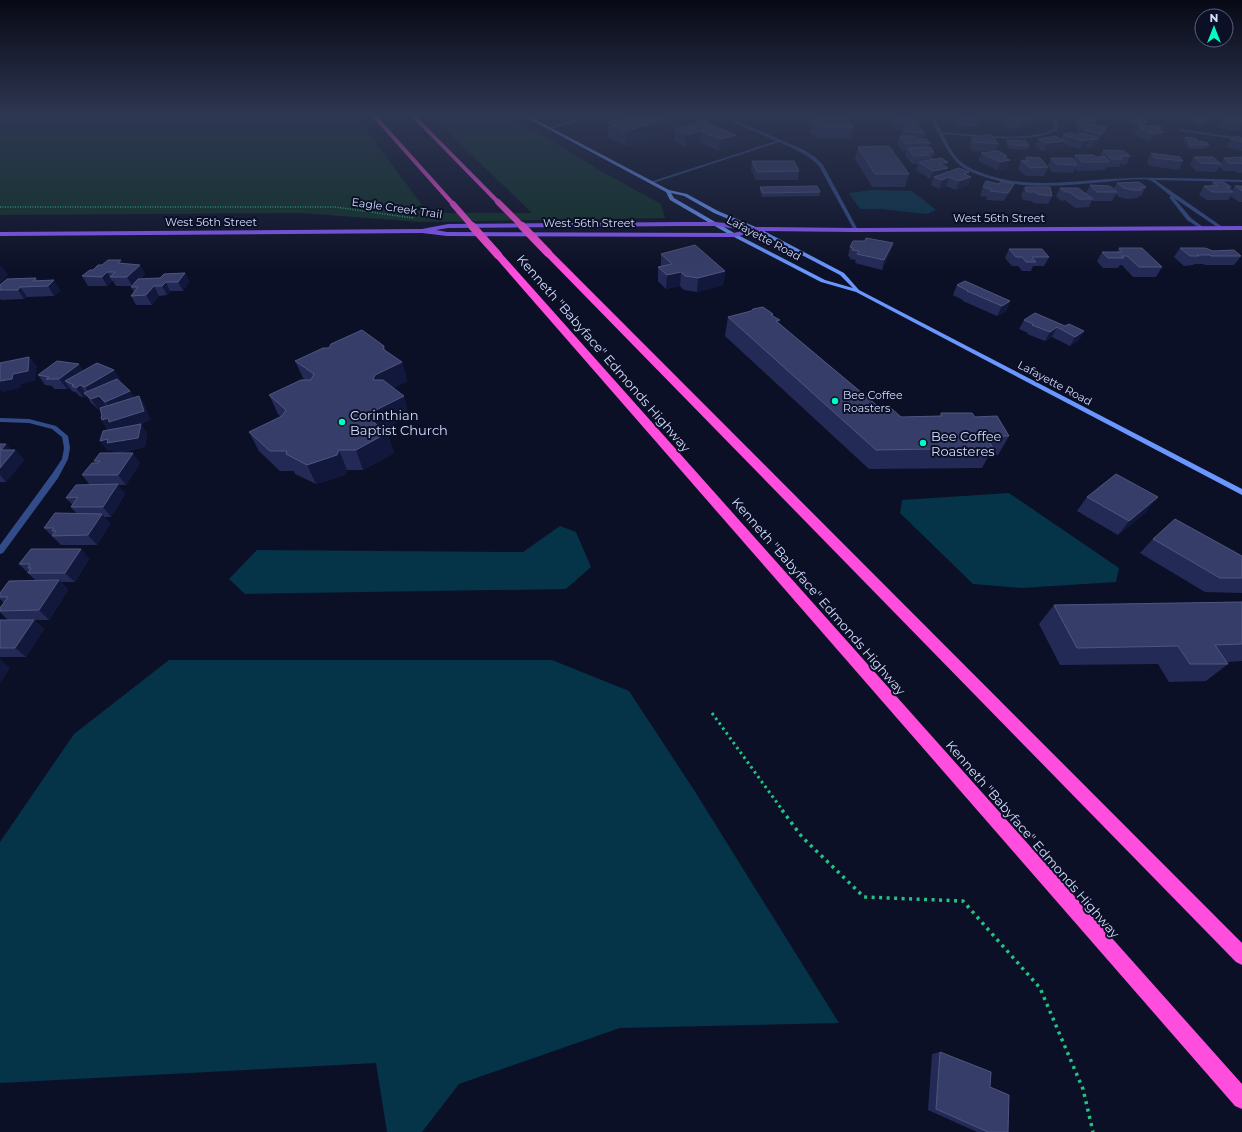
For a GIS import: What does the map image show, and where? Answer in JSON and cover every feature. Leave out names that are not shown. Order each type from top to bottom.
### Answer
[{"type":"highway","name":"Kenneth \"Babyface\" Edmonds Highway","points":[[420,167],[1242,1099]]},
{"type":"highway","name":"Kenneth \"Babyface\" Edmonds Highway","points":[[463,167],[1242,956]]},
{"type":"main road","name":"Lafayette Road","points":[[622,167],[668,191],[685,196],[716,212],[756,229],[842,274],[858,291]]},
{"type":"main road","name":"Lafayette Road","points":[[668,191],[672,200],[734,235],[823,280],[858,291],[1242,492]]},
{"type":"main road","name":"West 56th Street","points":[[422,231],[448,226],[716,224],[756,229],[856,230],[1242,228]]},
{"type":"main road","name":"West 56th Street","points":[[0,234],[422,231],[447,234],[734,235],[756,229]]},
{"type":"street","points":[[652,183],[701,167]]},
{"type":"street","points":[[821,167],[856,230]]},
{"type":"street","points":[[966,167],[983,175],[1012,183],[1053,186],[1113,179],[1242,181]]},
{"type":"street","points":[[1152,179],[1165,190],[1222,228]]},
{"type":"street","points":[[1165,190],[1190,219],[1201,228]]},
{"type":"street","points":[[0,551],[55,476],[65,459],[67,448],[65,436],[54,427],[29,421],[2,420]]},
{"type":"path","name":"Eagle Creek Trail","points":[[0,207],[335,207],[419,219]]},
{"type":"path","points":[[712,713],[802,837],[864,898],[963,901],[1040,988],[1083,1089],[1093,1132]]},
{"type":"green space","points":[[0,167],[393,167],[428,213],[532,213],[484,167],[594,167],[661,204],[665,218],[421,222],[300,213],[0,215]]},
{"type":"water","points":[[872,190],[912,191],[936,210],[927,214],[881,209],[860,209],[849,193]]},
{"type":"water","points":[[1009,493],[1119,568],[1116,582],[1021,588],[973,584],[900,513],[902,500]]},
{"type":"water","points":[[560,526],[576,532],[591,567],[566,589],[245,594],[229,579],[257,550],[523,552]]},
{"type":"water","points":[[169,660],[552,660],[629,691],[694,790],[839,1023],[620,1028],[459,1084],[422,1132],[387,1132],[376,1063],[0,1083],[0,842],[74,734]]},
{"type":"building","points":[[755,167],[797,167],[799,171],[757,172]]},
{"type":"building","points":[[870,167],[904,167],[909,174],[875,174]]},
{"type":"building","points":[[927,167],[948,168],[933,171]]},
{"type":"building","points":[[1029,167],[1048,167],[1030,168]]},
{"type":"building","points":[[959,168],[969,172],[964,174],[971,177],[959,181],[949,177],[942,180],[934,177]]},
{"type":"building","points":[[986,181],[999,184],[1001,181],[1014,184],[1008,193],[990,191],[991,189],[983,187]]},
{"type":"building","points":[[1139,182],[1146,187],[1140,188],[1142,190],[1132,190],[1124,188],[1117,183]]},
{"type":"building","points":[[1213,182],[1223,182],[1231,187],[1227,187],[1233,192],[1212,192],[1204,186],[1218,186]]},
{"type":"building","points":[[1090,185],[1110,186],[1117,192],[1097,192]]},
{"type":"building","points":[[817,186],[820,192],[763,193],[760,187]]},
{"type":"building","points":[[1235,186],[1242,186],[1242,191]]},
{"type":"building","points":[[1025,187],[1050,187],[1052,196],[1037,194],[1036,192],[1027,192]]},
{"type":"building","points":[[1060,188],[1078,188],[1093,199],[1079,199]]},
{"type":"building","points":[[866,238],[893,243],[884,260],[857,254],[859,251],[852,250],[853,248],[850,247],[853,241],[865,241]]},
{"type":"building","points":[[695,245],[725,271],[698,278],[685,276],[681,272],[667,275],[658,267],[672,264],[661,254]]},
{"type":"building","points":[[1119,248],[1142,248],[1162,267],[1139,267],[1127,256],[1121,256],[1124,258],[1108,258],[1102,252],[1122,252]]},
{"type":"building","points":[[1180,248],[1205,248],[1213,251],[1234,250],[1241,256],[1190,256]]},
{"type":"building","points":[[1009,249],[1042,249],[1049,257],[1032,257],[1036,262],[1026,262],[1022,257],[1016,257]]},
{"type":"building","points":[[108,260],[121,260],[118,263],[140,265],[127,277],[110,277],[115,272],[107,272],[102,277],[82,276]]},
{"type":"building","points":[[185,273],[178,282],[166,282],[162,286],[154,286],[146,295],[131,296],[138,287],[131,287],[138,279],[160,278],[164,274]]},
{"type":"building","points":[[36,278],[33,281],[54,280],[48,286],[20,287],[18,290],[0,290],[0,285],[7,279]]},
{"type":"building","points":[[965,281],[1010,301],[1002,306],[967,291],[957,285]]},
{"type":"building","points":[[763,307],[773,314],[771,315],[780,320],[776,321],[880,408],[886,407],[892,409],[901,417],[942,416],[941,413],[972,413],[975,417],[997,416],[1009,436],[986,436],[993,448],[876,450],[728,317]]},
{"type":"building","points":[[1035,313],[1065,326],[1069,324],[1084,331],[1075,337],[1057,327],[1050,332],[1024,320]]},
{"type":"building","name":"Corinthian Baptist Church","points":[[362,330],[384,346],[383,349],[402,362],[375,375],[373,380],[383,380],[404,396],[372,412],[370,419],[387,433],[356,450],[339,450],[337,455],[307,465],[286,454],[287,451],[270,451],[249,432],[282,416],[286,410],[269,395],[301,380],[311,380],[314,374],[295,361],[323,348],[329,348],[331,344]]},
{"type":"building","points":[[29,357],[28,371],[13,374],[12,379],[0,381],[0,363]]},
{"type":"building","points":[[57,361],[79,364],[59,379],[46,379],[49,377],[38,375]]},
{"type":"building","points":[[97,363],[114,370],[85,387],[80,385],[76,388],[72,386],[74,385],[65,381]]},
{"type":"building","points":[[117,379],[130,391],[105,402],[99,396],[91,399],[84,393]]},
{"type":"building","points":[[139,396],[144,411],[109,422],[108,418],[102,420],[100,408]]},
{"type":"building","points":[[141,424],[138,438],[107,443],[108,439],[100,441],[103,431]]},
{"type":"building","points":[[0,444],[6,444],[1,450],[15,450],[0,468]]},
{"type":"building","points":[[100,453],[133,453],[118,475],[82,475],[92,463],[98,463],[100,461],[94,461]]},
{"type":"building","points":[[1116,474],[1158,497],[1129,521],[1087,497]]},
{"type":"building","points":[[118,484],[103,507],[71,507],[78,497],[66,498],[76,485]]},
{"type":"building","points":[[55,513],[102,514],[88,535],[52,536],[56,531],[52,531],[54,528],[44,528]]},
{"type":"building","points":[[1175,519],[1242,556],[1242,578],[1220,578],[1153,539]]},
{"type":"building","points":[[31,549],[81,549],[65,573],[28,573],[31,568],[28,568],[30,564],[19,564]]},
{"type":"building","points":[[59,580],[39,610],[0,611],[0,608],[8,597],[0,597],[0,593],[9,581]]},
{"type":"building","points":[[1242,602],[1242,644],[1215,645],[1228,664],[1190,664],[1178,646],[1077,648],[1054,605]]},
{"type":"building","points":[[0,620],[34,620],[15,648],[0,648]]},
{"type":"building","points":[[940,1052],[991,1072],[990,1087],[1009,1095],[1008,1132],[988,1132],[936,1109]]},
{"type":"place","name":"Bee Coffee Roasters","points":[[835,401]]},
{"type":"place","name":"Corinthian Baptist Church","points":[[342,422]]},
{"type":"place","name":"Bee Coffee Roasteres","points":[[923,443]]}]
